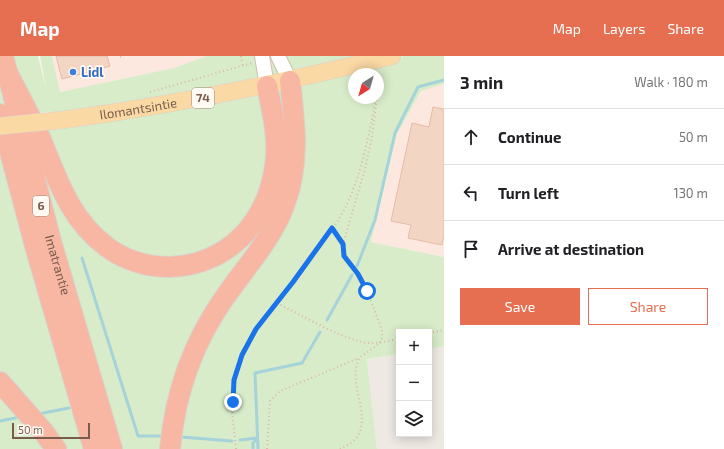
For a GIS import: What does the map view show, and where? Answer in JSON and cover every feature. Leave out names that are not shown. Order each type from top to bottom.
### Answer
[{"type":"highway","points":[[5,63],[69,205],[79,220],[107,248],[124,258],[143,264],[161,267],[193,264],[209,260],[225,251],[245,234],[256,219],[270,189],[277,156],[274,120],[267,86]]},
{"type":"highway","name":"Imatrantie","points":[[5,63],[51,241],[112,449]]},
{"type":"highway","points":[[170,449],[172,429],[180,392],[189,361],[198,341],[224,299],[275,226],[292,182],[296,154],[295,116],[290,81]]},
{"type":"highway","name":"Imatrantie","points":[[0,114],[35,246],[94,449]]},
{"type":"highway","points":[[0,382],[30,415],[56,449]]},
{"type":"main road","name":"Ilomantsintie","points":[[0,126],[139,110],[267,86],[392,56]]},
{"type":"street","points":[[278,56],[290,81]]},
{"type":"street","points":[[262,58],[267,86]]},
{"type":"path","points":[[241,56],[243,66]]},
{"type":"path","points":[[143,94],[180,85],[243,66],[262,58]]},
{"type":"path","points":[[236,449],[233,402],[234,380],[242,355],[256,329],[332,228],[343,210],[357,178],[368,142],[375,104]]},
{"type":"path","points":[[268,449],[270,401],[280,391],[360,358],[380,343],[382,338],[382,330],[367,291],[353,267],[344,256],[343,244],[365,168],[374,128],[376,104]]},
{"type":"path","points":[[332,228],[343,244]]},
{"type":"path","points":[[277,303],[316,323],[362,342],[380,343],[396,340]]},
{"type":"path","points":[[432,332],[444,330]]},
{"type":"path","points":[[340,449],[358,436],[362,416],[356,371],[360,358]]},
{"type":"shaded area","points":[[52,56],[207,56],[175,68],[60,92]]},
{"type":"shaded area","points":[[444,84],[444,257],[371,242],[397,134],[421,90]]},
{"type":"shaded area","points":[[444,346],[444,449],[377,449],[367,359],[396,354],[396,437],[432,437],[432,348]]},
{"type":"green space","points":[[0,56],[38,56],[46,88],[40,56],[52,56],[60,92],[174,68],[207,56],[378,56],[227,91],[51,114],[48,112],[0,116]]},
{"type":"green space","points":[[404,56],[444,56],[444,84],[421,91],[397,134],[371,242],[444,257],[444,346],[432,348],[432,329],[396,329],[396,354],[367,359],[377,449],[61,449],[0,375],[0,133],[32,131],[67,206],[123,260],[209,262],[267,204],[271,89],[348,70],[348,104],[384,104],[384,68],[356,68]]},
{"type":"green space","points":[[265,90],[272,120],[261,203],[209,256],[144,261],[92,230],[38,129]]},
{"type":"green space","points":[[0,390],[48,449],[0,449]]},
{"type":"building","name":"Lidl","points":[[56,56],[107,56],[110,66],[62,79]]},
{"type":"building","points":[[433,107],[444,109],[444,235],[442,245],[408,238],[411,225],[391,221],[412,123],[429,127]]},
{"type":"waterway","points":[[357,266],[375,220],[395,133],[418,87],[444,80]]},
{"type":"waterway","points":[[82,258],[138,436],[160,436]]},
{"type":"waterway","points":[[327,320],[352,275]]},
{"type":"waterway","points":[[258,449],[255,373],[302,363],[320,332]]},
{"type":"waterway","points":[[38,414],[69,408]]},
{"type":"waterway","points":[[0,421],[20,417]]},
{"type":"waterway","points":[[181,437],[232,441]]},
{"type":"waterway","points":[[240,440],[257,438]]},
{"type":"waterway","points":[[253,449],[253,443],[257,439]]},
{"type":"place","name":"Lidl","points":[[73,72]]},
{"type":"route","points":[[233,402],[234,380],[242,355],[256,329],[293,282],[332,228],[343,244],[344,256],[358,274],[367,291]]}]
